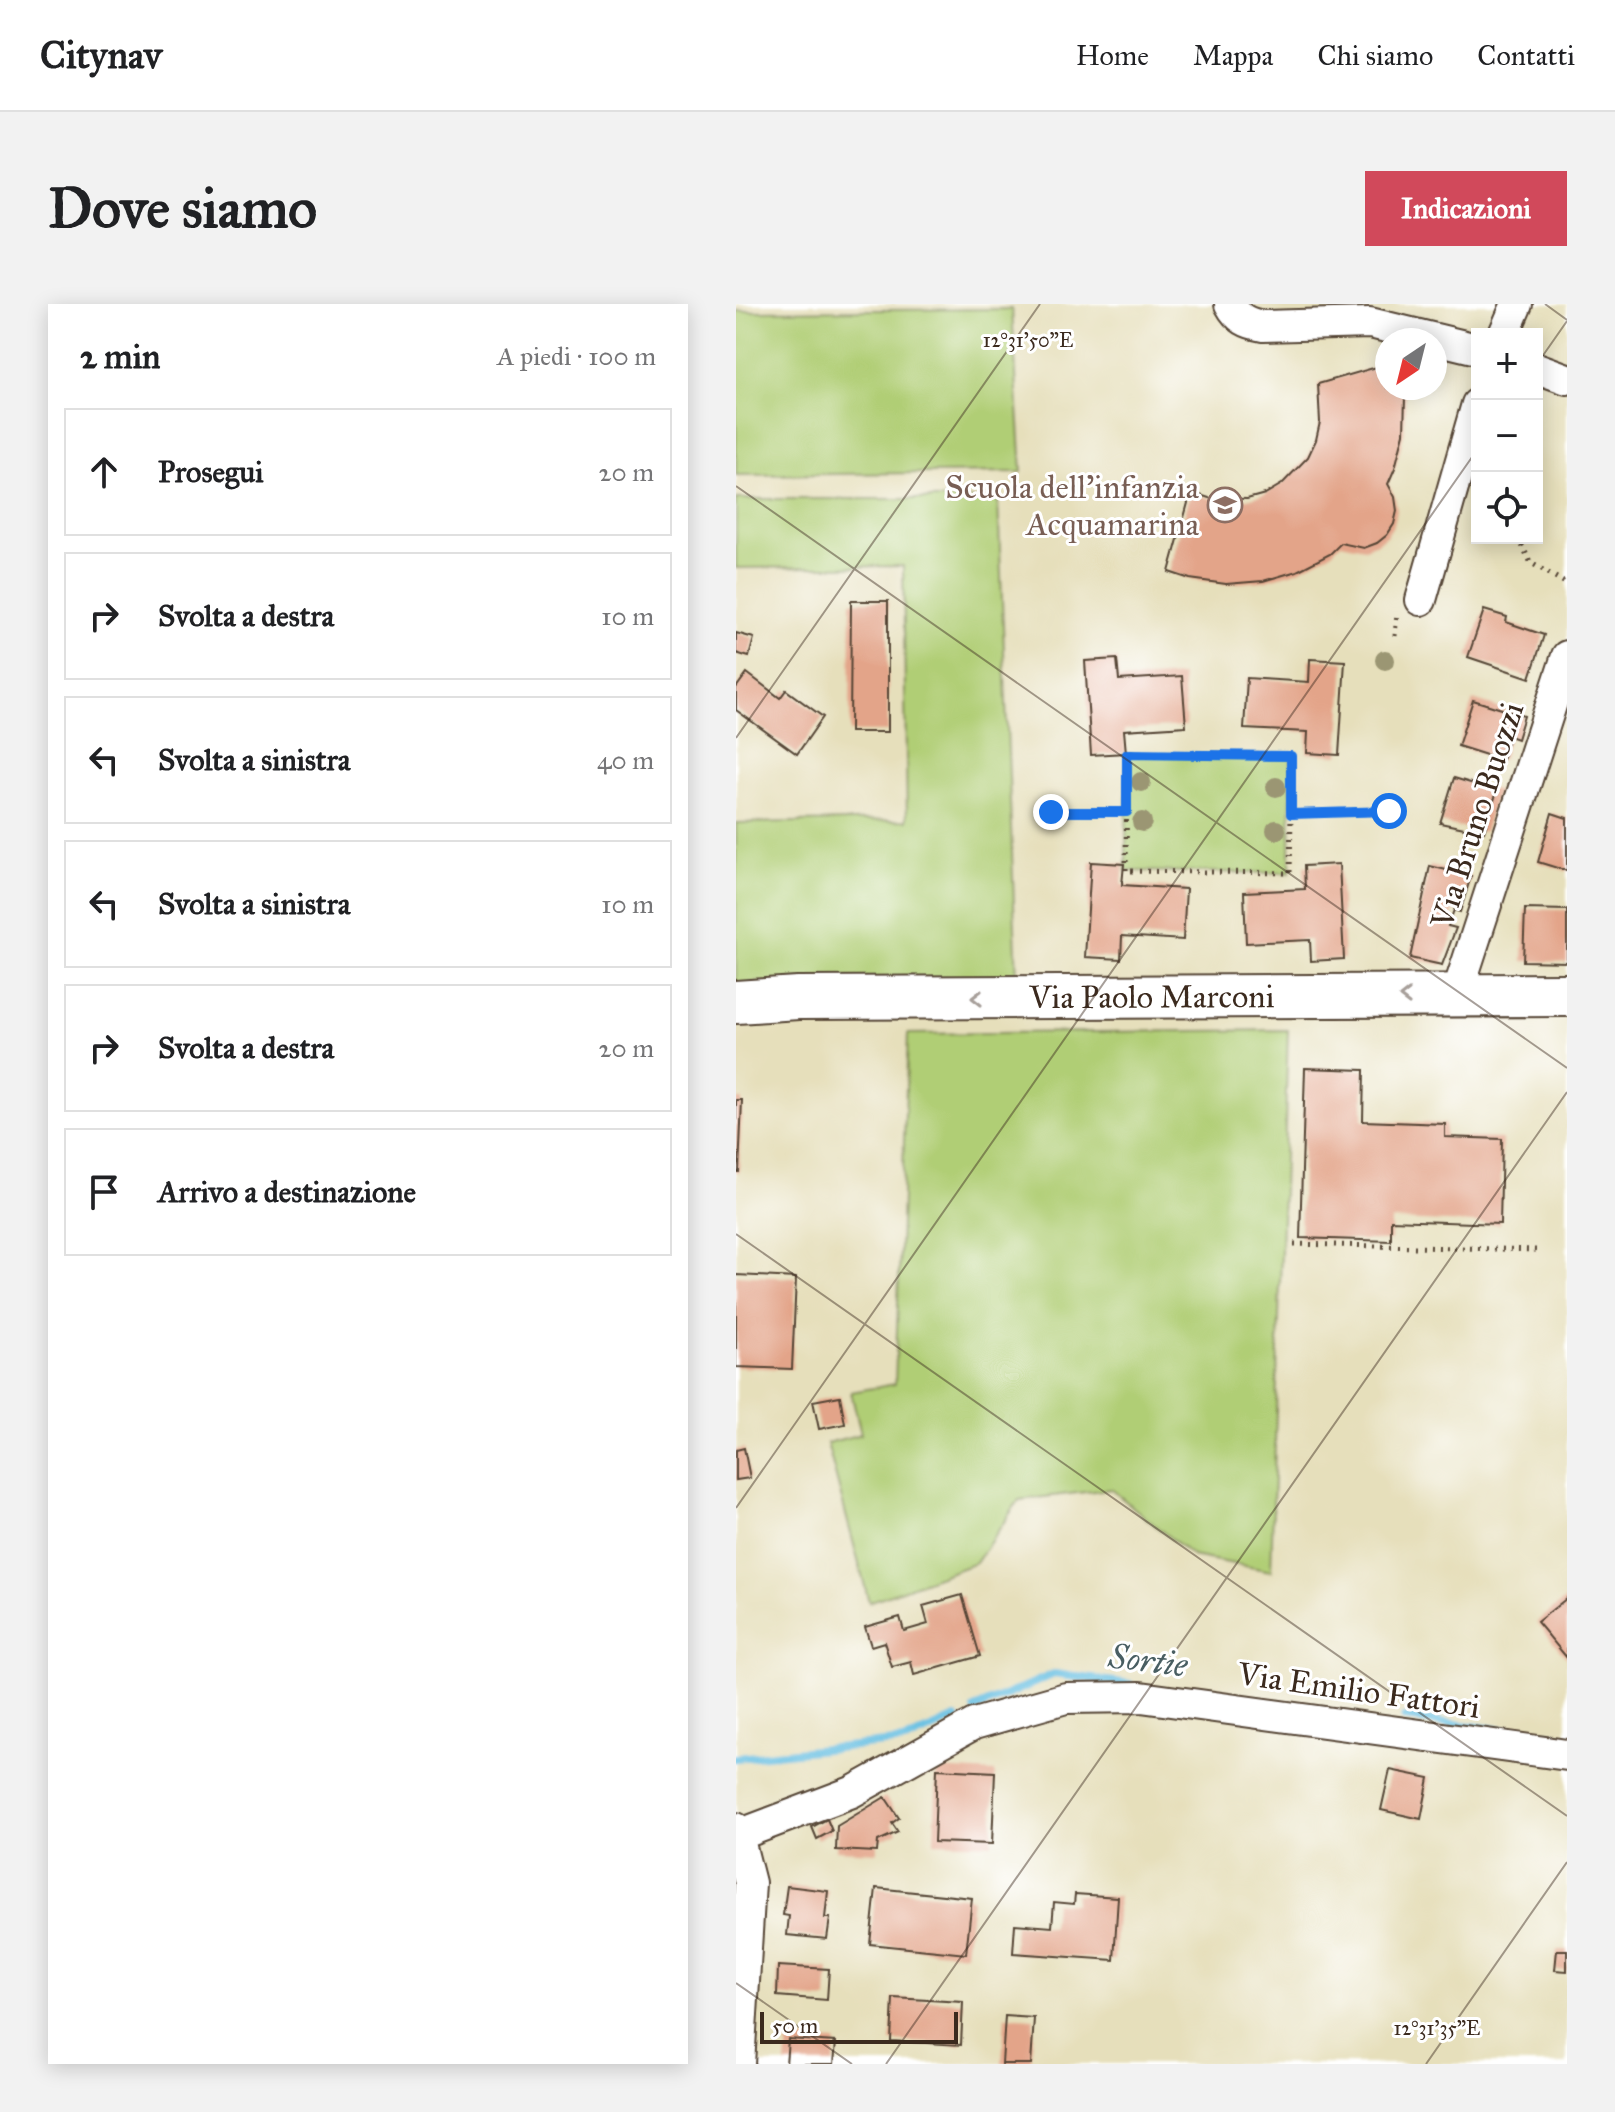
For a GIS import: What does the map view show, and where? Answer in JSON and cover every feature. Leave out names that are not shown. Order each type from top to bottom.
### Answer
[{"type":"street","points":[[1230,304],[1235,314],[1251,324],[1370,323],[1471,348]]},
{"type":"street","points":[[1507,328],[1517,304]]},
{"type":"street","points":[[1543,370],[1567,379]]},
{"type":"street","points":[[1421,600],[1471,425]]},
{"type":"street","name":"Via Bruno Buozzi","points":[[1456,997],[1567,656]]},
{"type":"street","name":"Via Paolo Marconi","points":[[736,1002],[798,998],[1567,995]]},
{"type":"street","name":"Via Emilio Fattori","points":[[737,1833],[852,1792],[974,1724],[1066,1698],[1141,1697],[1567,1755]]},
{"type":"street","points":[[737,1833],[750,1883],[739,2064]]},
{"type":"path","points":[[1521,544],[1531,563],[1567,584]]},
{"type":"path","points":[[1127,754],[1291,756],[1291,814],[1290,873],[1126,871],[1127,754]]},
{"type":"path","points":[[1291,814],[1389,811]]},
{"type":"path","points":[[1051,812],[1127,812]]},
{"type":"path","points":[[1294,1244],[1539,1250]]},
{"type":"green space","points":[[1012,309],[1022,472],[736,475],[736,311]]},
{"type":"green space","points":[[736,499],[998,499],[1017,979],[736,983],[736,823],[907,820],[903,566],[736,568]]},
{"type":"green space","points":[[1127,754],[1291,756],[1290,873],[1126,871]]},
{"type":"green space","points":[[1288,1030],[1271,1571],[1192,1556],[1111,1489],[1019,1500],[976,1563],[869,1602],[827,1443],[861,1434],[851,1392],[895,1384],[908,1034]]},
{"type":"building","points":[[1375,367],[1375,400],[1405,400],[1404,433],[1388,484],[1395,497],[1397,511],[1387,535],[1364,548],[1341,543],[1330,554],[1297,571],[1263,581],[1226,584],[1190,579],[1169,572],[1191,492],[1209,498],[1247,499],[1265,494],[1282,484],[1308,457],[1320,422],[1318,384]]},
{"type":"building","points":[[851,601],[888,601],[888,732],[850,732]]},
{"type":"building","points":[[1484,610],[1507,617],[1506,622],[1544,635],[1530,678],[1468,657]]},
{"type":"building","points":[[736,633],[754,638],[749,657],[736,653]]},
{"type":"building","points":[[1117,659],[1119,680],[1182,676],[1186,726],[1124,730],[1126,753],[1091,755],[1085,661]]},
{"type":"building","points":[[1310,659],[1345,661],[1339,755],[1307,753],[1308,732],[1244,729],[1247,678],[1309,682]]},
{"type":"building","points":[[747,673],[780,698],[786,690],[823,717],[797,754],[736,710],[736,688]]},
{"type":"building","points":[[1473,700],[1524,716],[1517,739],[1509,736],[1502,760],[1458,746]]},
{"type":"building","points":[[1454,778],[1497,791],[1484,832],[1440,823]]},
{"type":"building","points":[[1552,813],[1567,818],[1567,871],[1538,862]]},
{"type":"building","points":[[1091,862],[1124,864],[1122,885],[1186,889],[1183,940],[1122,936],[1121,959],[1085,957]]},
{"type":"building","points":[[1339,864],[1344,959],[1311,961],[1310,940],[1246,943],[1244,892],[1305,889],[1304,866]]},
{"type":"building","points":[[1430,866],[1471,876],[1460,912],[1454,910],[1448,926],[1456,928],[1442,965],[1410,958]]},
{"type":"building","points":[[1525,909],[1567,910],[1567,962],[1523,961]]},
{"type":"building","points":[[1305,1068],[1364,1070],[1363,1121],[1445,1124],[1445,1137],[1502,1139],[1500,1224],[1391,1220],[1391,1241],[1300,1238]]},
{"type":"building","points":[[736,1100],[742,1100],[739,1172],[736,1172]]},
{"type":"building","points":[[736,1275],[796,1278],[792,1369],[736,1367]]},
{"type":"building","points":[[840,1396],[845,1424],[819,1429],[813,1401]]},
{"type":"building","points":[[744,1448],[750,1478],[736,1480],[736,1450]]},
{"type":"building","points":[[962,1595],[980,1656],[914,1675],[911,1662],[892,1667],[884,1642],[871,1646],[865,1627],[900,1617],[904,1631],[928,1624],[923,1606]]},
{"type":"building","points":[[1567,1598],[1567,1658],[1537,1622]]},
{"type":"building","points":[[937,1769],[995,1772],[992,1844],[934,1842]]},
{"type":"building","points":[[1390,1770],[1429,1778],[1421,1819],[1381,1810]]},
{"type":"building","points":[[885,1797],[899,1818],[892,1823],[898,1832],[878,1841],[877,1852],[836,1850],[837,1826]]},
{"type":"building","points":[[827,1819],[832,1831],[817,1839],[812,1827]]},
{"type":"building","points":[[787,1886],[828,1891],[825,1918],[830,1918],[827,1939],[787,1935],[789,1916],[783,1915]]},
{"type":"building","points":[[876,1888],[972,1898],[966,1954],[870,1944]]},
{"type":"building","points":[[1075,1894],[1118,1897],[1114,1960],[1013,1953],[1015,1924],[1052,1927],[1054,1902],[1074,1904]]},
{"type":"building","points":[[1557,1950],[1567,1950],[1567,1971],[1555,1970]]},
{"type":"building","points":[[778,1966],[829,1969],[827,2000],[777,1996]]},
{"type":"building","points":[[893,1998],[963,2002],[961,2045],[891,2041]]},
{"type":"building","points":[[1005,2016],[1034,2018],[1031,2064],[1002,2064]]},
{"type":"building","points":[[788,2039],[836,2042],[834,2064],[786,2064]]},
{"type":"waterway","name":"Sortie","points":[[975,1709],[1054,1674],[1130,1684]]},
{"type":"waterway","name":"Sortie","points":[[736,1758],[905,1741],[956,1718]]},
{"type":"waterway","name":"Sortie","points":[[1405,1718],[1567,1738]]},
{"type":"place","name":"Scuola dell'infanzia Acquamarina","points":[[1225,505]]},
{"type":"route","points":[[1051,812],[1127,812],[1127,754],[1291,756],[1291,814],[1389,811]]}]
